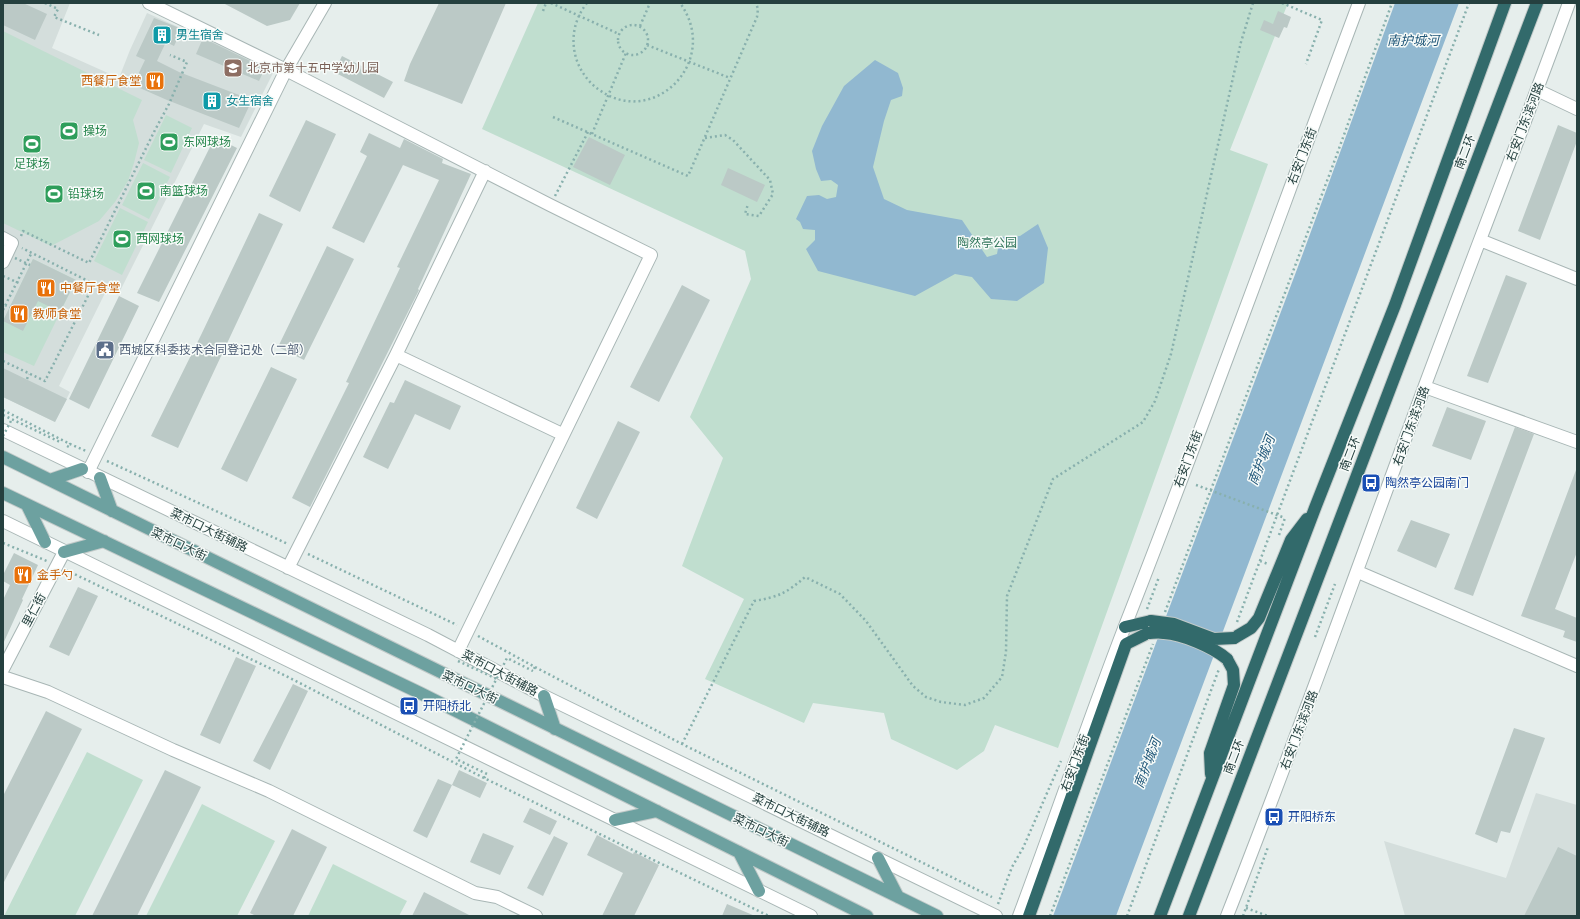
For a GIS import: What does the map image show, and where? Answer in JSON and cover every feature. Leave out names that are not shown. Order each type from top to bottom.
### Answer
[{"type":"highway","name":"南二环","points":[[1160,916],[1315,508],[1395,305],[1505,3]]},
{"type":"highway","name":"南二环","points":[[1189,916],[1537,3]]},
{"type":"highway","points":[[1125,627],[1151,621],[1174,624],[1214,639],[1234,638],[1251,628],[1259,618],[1290,540],[1315,508]]},
{"type":"highway","points":[[1029,916],[1126,644],[1152,635],[1165,633],[1182,637],[1218,651],[1227,659],[1233,670],[1234,685],[1210,753],[1212,779]]},
{"type":"main road","name":"菜市口大街","points":[[3,457],[937,916]]},
{"type":"main road","points":[[50,480],[85,470]]},
{"type":"main road","points":[[100,478],[112,511]]},
{"type":"main road","points":[[3,493],[420,693],[868,916]]},
{"type":"main road","points":[[27,505],[45,542]]},
{"type":"main road","points":[[64,552],[104,541]]},
{"type":"main road","points":[[544,696],[555,729]]},
{"type":"main road","points":[[615,820],[657,811]]},
{"type":"main road","points":[[740,852],[759,891]]},
{"type":"main road","points":[[878,858],[898,897]]},
{"type":"street","points":[[148,3],[286,70],[651,255],[562,434],[458,656]]},
{"type":"street","points":[[85,470],[286,70],[325,3]]},
{"type":"street","name":"右安门东街","points":[[1019,916],[1125,627],[1147,573],[1180,480],[1359,3]]},
{"type":"street","name":"右安门东滨河路","points":[[1227,916],[1358,572],[1425,387],[1569,3]]},
{"type":"street","points":[[1537,90],[1577,109]]},
{"type":"street","points":[[288,568],[396,355],[485,171]]},
{"type":"street","points":[[1480,240],[1577,279]]},
{"type":"street","points":[[3,262],[11,242]]},
{"type":"street","points":[[396,355],[562,434]]},
{"type":"street","points":[[1425,387],[1577,442]]},
{"type":"street","name":"菜市口大街辅路","points":[[3,430],[428,635],[458,656],[544,696],[996,916]]},
{"type":"street","points":[[3,521],[811,916]]},
{"type":"street","name":"里仁街","points":[[3,669],[64,552]]},
{"type":"street","points":[[1358,572],[1577,666]]},
{"type":"street","points":[[3,677],[48,692],[173,750],[269,791],[475,893],[498,897],[536,916]]},
{"type":"path","points":[[45,3],[58,9],[54,17],[99,34]]},
{"type":"path","points":[[543,11],[546,3]]},
{"type":"path","points":[[551,3],[618,34]]},
{"type":"path","points":[[587,3],[579,16],[574,32],[574,49],[579,66],[594,86],[608,95],[634,101],[660,95],[674,85],[689,63],[693,50],[694,37],[686,11],[680,3]]},
{"type":"path","points":[[640,26],[650,3]]},
{"type":"path","points":[[553,117],[688,176],[757,17],[758,9],[756,3]]},
{"type":"path","points":[[682,744],[754,601],[771,598],[789,591],[806,577],[840,594],[866,621],[913,686],[926,697],[941,702],[965,705],[984,698],[1002,677],[1006,652],[1007,596],[1053,479],[1143,422],[1155,401],[1171,354],[1241,42],[1252,3]]},
{"type":"path","points":[[1282,3],[1322,20],[1306,64]]},
{"type":"path","points":[[1164,615],[1328,180],[1392,3]]},
{"type":"path","points":[[1236,625],[1469,3]]},
{"type":"path","points":[[627,25],[640,26],[648,36],[647,45],[641,53],[636,55],[626,53],[620,47],[618,34],[627,25]]},
{"type":"path","points":[[647,45],[730,79]]},
{"type":"path","points":[[592,134],[626,53]]},
{"type":"path","points":[[3,361],[45,381],[94,284],[11,242],[24,231],[89,263],[169,104],[187,62],[170,55]]},
{"type":"path","points":[[550,205],[588,132]]},
{"type":"path","points":[[704,138],[725,135],[733,140],[770,180],[773,194],[759,216],[745,214],[748,204]]},
{"type":"path","points":[[3,310],[32,252]]},
{"type":"path","points":[[15,258],[30,265]]},
{"type":"path","points":[[3,276],[21,284]]},
{"type":"path","points":[[5,305],[10,307]]},
{"type":"path","points":[[27,379],[29,374]]},
{"type":"path","points":[[3,410],[70,445],[3,415]]},
{"type":"path","points":[[3,436],[12,419]]},
{"type":"path","points":[[1196,485],[1285,518]]},
{"type":"path","points":[[13,548],[16,542]]},
{"type":"path","points":[[3,543],[57,565],[288,678],[484,778],[769,916]]},
{"type":"path","points":[[1260,561],[1268,564]]},
{"type":"path","points":[[1315,637],[1335,584]]},
{"type":"path","points":[[1247,595],[1251,597]]},
{"type":"path","points":[[1050,916],[1152,635]]},
{"type":"path","points":[[458,656],[497,679]]},
{"type":"path","points":[[484,778],[487,774],[456,759],[507,658],[533,671]]},
{"type":"path","points":[[535,667],[682,744],[992,897]]},
{"type":"path","points":[[1127,916],[1219,669]]},
{"type":"path","points":[[1246,908],[1268,916]]},
{"type":"shaded area","points":[[3,3],[70,3],[52,48],[119,78],[147,13],[203,38],[276,67],[241,137],[204,124],[118,295],[107,289],[59,386],[70,392],[55,422],[3,397]]},
{"type":"shaded area","points":[[1536,793],[1577,805],[1577,916],[1405,916],[1384,841],[1506,878]]},
{"type":"green space","name":"陶然亭公园","points":[[538,3],[1288,3],[1230,150],[1268,164],[1058,748],[995,725],[984,751],[957,770],[891,739],[884,713],[813,703],[804,723],[705,679],[744,599],[682,566],[723,458],[690,417],[751,279],[745,251],[482,129]]},
{"type":"green space","name":"操场","points":[[3,31],[142,100],[133,120],[139,143],[134,163],[128,181],[115,202],[99,221],[51,246],[3,223]]},
{"type":"green space","name":"东网球场","points":[[166,115],[192,128],[171,173],[144,160]]},
{"type":"green space","name":"南篮球场","points":[[143,163],[170,177],[149,219],[122,205]]},
{"type":"green space","name":"西网球场","points":[[120,208],[148,222],[122,275],[94,261]]},
{"type":"green space","points":[[33,259],[76,280],[34,366],[3,352],[3,321]]},
{"type":"green space","points":[[87,752],[143,780],[75,916],[4,916]]},
{"type":"green space","points":[[202,804],[275,841],[237,916],[146,916]]},
{"type":"green space","points":[[333,864],[407,901],[399,916],[308,916]]},
{"type":"water","name":"南护城河","points":[[1395,3],[1459,3],[1116,916],[1053,916],[1299,264]]},
{"type":"water","points":[[875,60],[898,73],[903,88],[902,96],[891,100],[884,121],[873,167],[884,199],[907,210],[962,220],[987,257],[997,254],[1000,237],[1020,236],[1038,224],[1048,248],[1044,283],[1017,301],[991,299],[972,277],[955,274],[915,296],[818,271],[806,249],[815,240],[815,230],[803,229],[800,222],[796,219],[807,196],[819,195],[827,199],[836,197],[838,185],[831,180],[821,181],[816,169],[812,151],[822,126],[844,86]]},
{"type":"building","points":[[3,3],[23,3],[47,14],[35,40],[3,25]]},
{"type":"building","points":[[223,3],[300,3],[290,20],[267,26]]},
{"type":"building","points":[[439,3],[506,3],[462,104],[404,81],[410,64]]},
{"type":"building","points":[[1278,11],[1291,17],[1287,28],[1284,27],[1279,38],[1260,30],[1264,20],[1273,24]]},
{"type":"building","points":[[154,18],[182,29],[174,46],[166,42],[157,61],[179,72],[252,100],[239,128],[133,85],[145,60],[136,56]]},
{"type":"building","points":[[203,38],[265,68],[259,81],[196,54]]},
{"type":"building","points":[[342,56],[393,82],[384,98],[334,72]]},
{"type":"building","points":[[306,120],[336,134],[300,212],[269,196]]},
{"type":"building","points":[[1558,125],[1577,133],[1577,141],[1540,240],[1518,231]]},
{"type":"building","points":[[369,133],[400,148],[404,139],[443,159],[442,163],[471,174],[418,289],[419,290],[310,507],[292,498],[349,383],[346,382],[400,268],[397,267],[439,180],[403,165],[364,243],[332,228],[367,156],[360,152]]},
{"type":"building","points":[[215,137],[237,148],[159,302],[137,293]]},
{"type":"building","points":[[589,137],[625,155],[610,185],[573,167]]},
{"type":"building","points":[[728,168],[765,185],[757,202],[721,185]]},
{"type":"building","points":[[259,213],[283,224],[178,448],[151,436]]},
{"type":"building","points":[[327,246],[354,259],[304,360],[278,347]]},
{"type":"building","name":"中餐厅食堂","points":[[33,259],[76,280],[60,312],[38,301],[23,331],[3,321]]},
{"type":"building","points":[[1506,275],[1527,283],[1488,383],[1467,376]]},
{"type":"building","points":[[682,285],[710,300],[659,402],[630,387]]},
{"type":"building","name":"西城区科委技术合同登记处（二部）","points":[[119,296],[139,306],[89,409],[69,399]]},
{"type":"building","points":[[271,367],[297,379],[247,482],[221,469]]},
{"type":"building","points":[[3,368],[67,399],[55,422],[3,397]]},
{"type":"building","points":[[405,380],[461,406],[450,430],[415,414],[388,469],[363,457],[390,402],[394,403]]},
{"type":"building","points":[[1447,407],[1486,421],[1471,460],[1432,446]]},
{"type":"building","points":[[618,421],[640,432],[597,519],[576,508]]},
{"type":"building","points":[[1515,427],[1534,434],[1473,596],[1454,589]]},
{"type":"building","points":[[1576,470],[1577,552],[1555,609],[1577,618],[1577,642],[1563,637],[1565,631],[1521,616]]},
{"type":"building","points":[[1411,520],[1450,534],[1436,568],[1397,551]]},
{"type":"building","points":[[14,553],[38,565],[3,644],[3,600],[10,585],[3,581],[3,575]]},
{"type":"building","points":[[78,587],[98,596],[69,656],[49,647]]},
{"type":"building","points":[[236,657],[256,666],[220,744],[200,735]]},
{"type":"building","points":[[293,684],[308,691],[270,770],[253,761]]},
{"type":"building","points":[[46,711],[82,729],[3,884],[3,796]]},
{"type":"building","points":[[1514,728],[1545,738],[1510,833],[1501,831],[1497,843],[1475,834]]},
{"type":"building","points":[[165,770],[201,787],[137,916],[92,916]]},
{"type":"building","points":[[459,770],[487,783],[480,798],[452,785]]},
{"type":"building","points":[[438,779],[452,785],[427,838],[413,831]]},
{"type":"building","points":[[530,808],[557,821],[550,835],[523,822]]},
{"type":"building","points":[[292,829],[327,847],[293,916],[256,916],[250,913]]},
{"type":"building","points":[[483,833],[514,846],[500,875],[470,862]]},
{"type":"building","points":[[597,835],[633,854],[634,852],[659,865],[634,916],[602,916],[623,873],[587,855]]},
{"type":"building","points":[[554,836],[568,843],[543,896],[527,888]]},
{"type":"building","points":[[1558,847],[1577,856],[1577,916],[1524,916]]},
{"type":"building","points":[[424,892],[471,916],[412,916]]},
{"type":"building","points":[[727,904],[755,916],[722,916]]},
{"type":"place","name":"男生宿舍","points":[[162,35]]},
{"type":"place","name":"北京市第十五中学幼儿园","points":[[233,68]]},
{"type":"place","name":"西餐厅食堂","points":[[155,81]]},
{"type":"place","name":"女生宿舍","points":[[212,101]]},
{"type":"place","name":"操场","points":[[69,131]]},
{"type":"place","name":"东网球场","points":[[169,142]]},
{"type":"place","name":"足球场","points":[[32,144]]},
{"type":"place","name":"南篮球场","points":[[146,191]]},
{"type":"place","name":"铅球场","points":[[54,194]]},
{"type":"place","name":"西网球场","points":[[122,239]]},
{"type":"place","name":"中餐厅食堂","points":[[46,288]]},
{"type":"place","name":"教师食堂","points":[[19,314]]},
{"type":"place","name":"西城区科委技术合同登记处（二部）","points":[[105,350]]},
{"type":"place","name":"陶然亭公园南门","points":[[1371,483]]},
{"type":"place","name":"金手勺","points":[[23,575]]},
{"type":"place","name":"开阳桥北","points":[[409,706]]},
{"type":"place","name":"开阳桥东","points":[[1274,817]]}]
